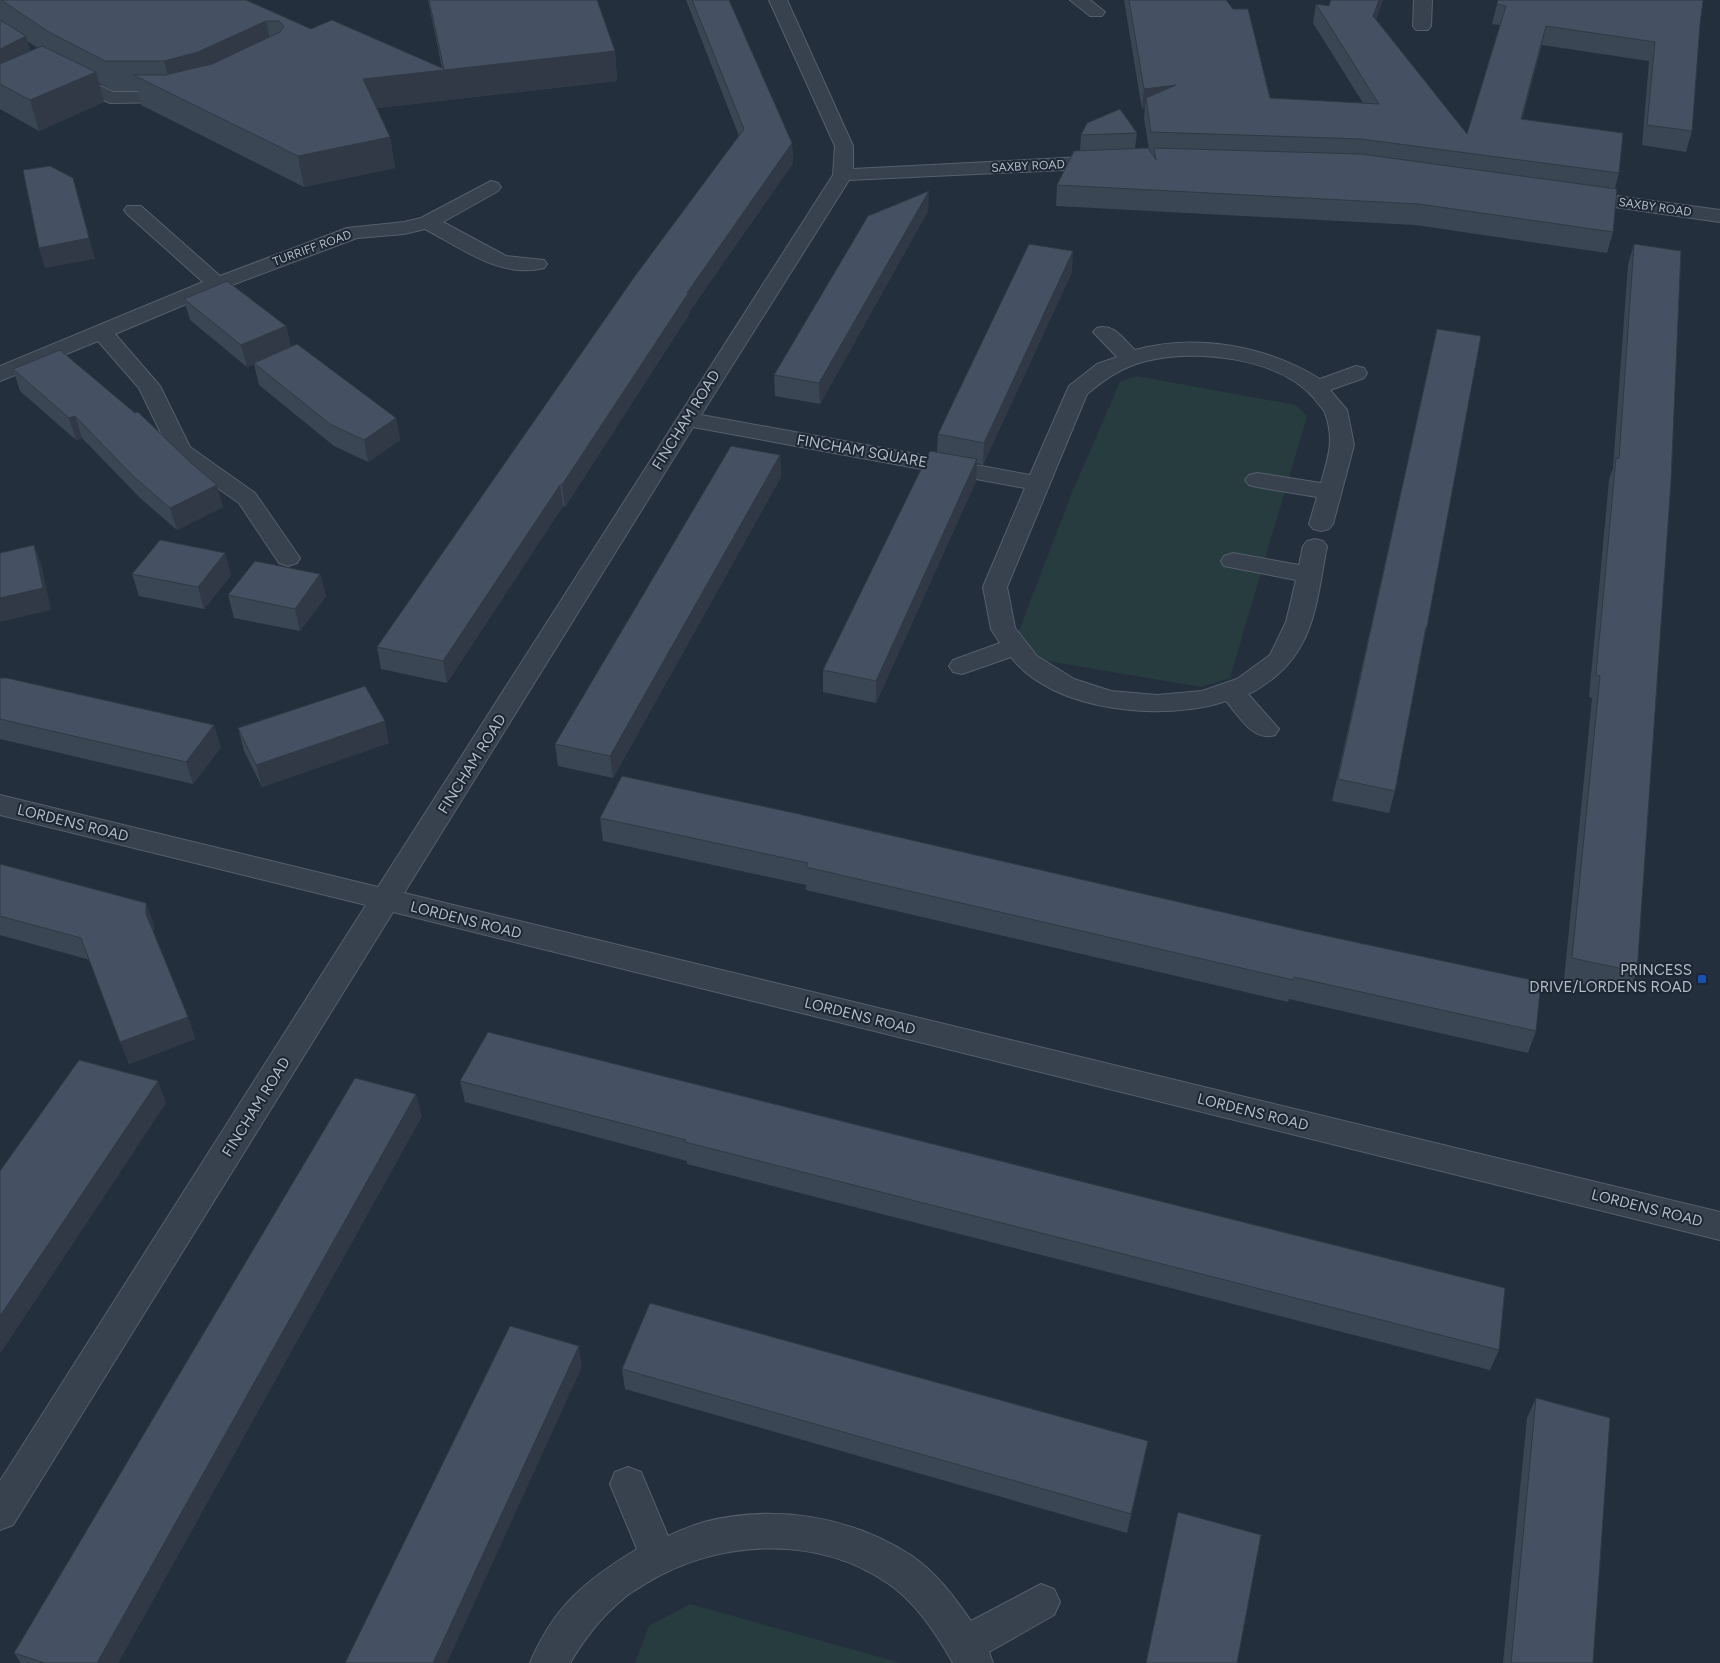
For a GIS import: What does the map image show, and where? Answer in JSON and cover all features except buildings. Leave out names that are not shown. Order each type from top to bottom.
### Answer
[{"type":"street","points":[[778,0],[844,146],[843,175]]},
{"type":"street","points":[[1079,0],[1096,12]]},
{"type":"street","points":[[1422,26],[1423,0]]},
{"type":"street","points":[[51,67],[110,98],[172,98],[188,94]]},
{"type":"street","name":"SAXBY ROAD","points":[[843,175],[1122,161]]},
{"type":"street","name":"FINCHAM ROAD","points":[[0,1513],[687,419],[843,175]]},
{"type":"street","name":"TURRIFF ROAD","points":[[0,374],[217,284],[354,232],[404,228],[428,222],[491,187]]},
{"type":"street","name":"SAXBY ROAD","points":[[1565,195],[1720,216]]},
{"type":"street","points":[[134,210],[217,284]]},
{"type":"street","points":[[428,222],[502,262],[537,264]]},
{"type":"street","points":[[102,332],[149,386],[180,451],[247,498],[288,558]]},
{"type":"street","points":[[1104,332],[1129,357]]},
{"type":"street","points":[[1185,349],[1233,352],[1271,362],[1295,374],[1316,388],[1328,399],[1337,412],[1344,433],[1343,445],[1318,535],[1296,635],[1268,672],[1231,691],[1214,697],[1173,704],[1120,702],[1069,687],[1035,667],[1014,647],[998,618],[994,602],[994,587],[1077,391],[1085,380],[1099,370],[1129,357],[1150,352],[1185,349]]},
{"type":"street","points":[[1316,388],[1356,373]]},
{"type":"street","name":"FINCHAM SQUARE","points":[[687,419],[1038,483]]},
{"type":"street","points":[[1258,480],[1330,492]]},
{"type":"street","points":[[1233,561],[1309,575]]},
{"type":"street","points":[[962,666],[1014,647]]},
{"type":"street","points":[[1231,691],[1266,729]]},
{"type":"street","name":"LORDENS ROAD","points":[[0,805],[1720,1226]]},
{"type":"street","points":[[628,1484],[658,1556]]},
{"type":"street","points":[[549,1663],[572,1623],[601,1594],[631,1571],[658,1556],[696,1541],[733,1533],[769,1530],[802,1531],[836,1540],[867,1552],[899,1569],[945,1616],[970,1654],[1041,1602]]},
{"type":"green space","points":[[1136,376],[1296,405],[1307,416],[1230,678],[1201,687],[1036,659],[1018,633],[1073,490],[1120,382]]},
{"type":"green space","points":[[690,1604],[901,1663],[635,1663],[649,1626]]},
{"type":"place","name":"PRINCESS DRIVE/LORDENS ROAD","points":[[1702,979]]}]
